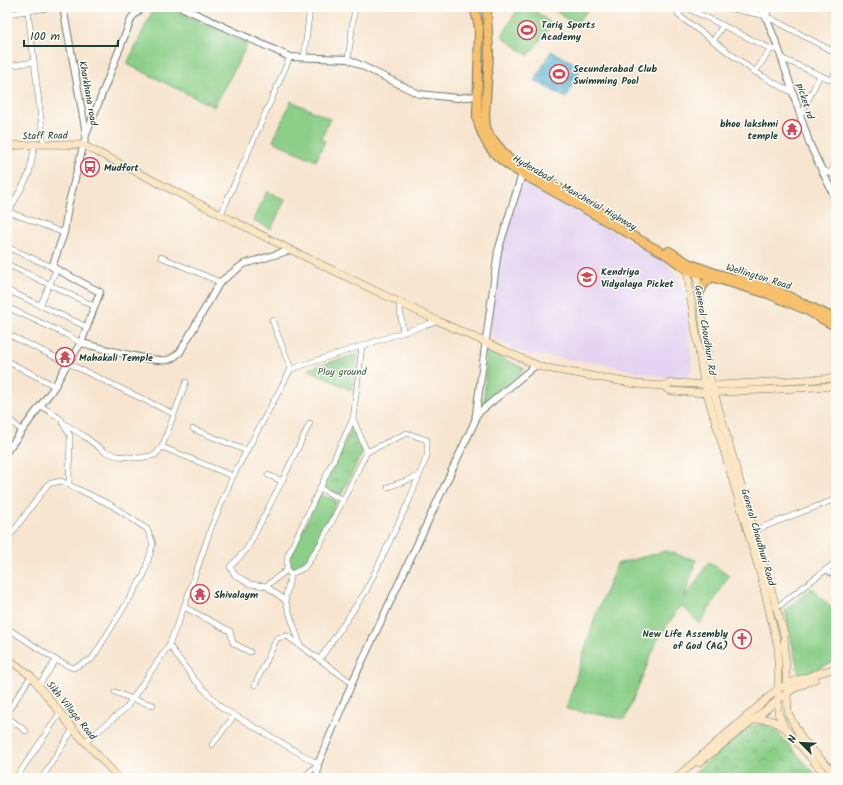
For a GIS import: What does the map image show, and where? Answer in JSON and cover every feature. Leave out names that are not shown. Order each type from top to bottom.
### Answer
[{"type":"main road","name":"Hyderabad - Mancherial Highway","points":[[474,7],[478,18],[479,60],[476,96],[477,118],[481,133],[486,143],[500,160],[522,174],[692,268]]},
{"type":"main road","name":"Hyderabad - Mancherial Highway","points":[[487,9],[489,54],[485,115],[486,127],[490,136],[498,147],[509,159],[692,268]]},
{"type":"main road","points":[[478,18],[487,9]]},
{"type":"main road","name":"Staff Road","points":[[9,146],[35,144],[83,145]]},
{"type":"main road","points":[[83,145],[291,250],[438,321],[536,365],[636,384],[663,386],[671,383],[712,384],[836,378]]},
{"type":"main road","points":[[692,268],[711,278],[768,294],[806,310],[836,327]]},
{"type":"main road","points":[[692,268],[700,292],[708,371],[784,634],[788,684],[788,713],[802,739],[836,775]]},
{"type":"main road","name":"Wellington Road","points":[[692,268],[774,289],[836,319]]},
{"type":"main road","name":"General Choudhuri Rd","points":[[692,268],[706,392]]},
{"type":"main road","points":[[700,292],[704,284],[711,278]]},
{"type":"main road","points":[[663,386],[670,391],[706,392],[836,386]]},
{"type":"main road","name":"General Choudhuri Road","points":[[706,392],[763,584],[778,647],[778,689]]},
{"type":"main road","name":"Sikh Village Road","points":[[7,658],[32,676],[73,729],[119,778]]},
{"type":"main road","points":[[683,778],[751,720],[778,689],[799,680],[836,668]]},
{"type":"main road","points":[[787,673],[799,680]]},
{"type":"main road","points":[[676,778],[763,707],[810,681],[836,673]]},
{"type":"main road","points":[[778,689],[778,713],[784,727]]},
{"type":"main road","points":[[751,720],[766,718],[775,721],[784,727],[828,778]]},
{"type":"street","points":[[7,14],[55,7]]},
{"type":"street","name":"Kharkhana road","points":[[63,7],[86,135]]},
{"type":"street","points":[[40,306],[54,269],[64,233],[68,206],[86,135],[132,17],[143,7]]},
{"type":"street","points":[[181,7],[290,57],[348,59],[419,94],[457,98],[476,96]]},
{"type":"street","points":[[304,57],[310,7]]},
{"type":"street","points":[[348,59],[355,7]]},
{"type":"street","points":[[779,50],[771,48],[685,7],[678,16],[755,72],[793,93]]},
{"type":"street","points":[[724,7],[766,16],[836,53]]},
{"type":"street","name":"picket rd","points":[[762,7],[779,50],[810,145],[836,200]]},
{"type":"street","points":[[766,16],[770,7]]},
{"type":"street","points":[[827,7],[836,12]]},
{"type":"street","points":[[28,12],[44,144]]},
{"type":"street","points":[[713,41],[723,25]]},
{"type":"street","points":[[755,72],[771,48]]},
{"type":"street","points":[[221,214],[290,57]]},
{"type":"street","points":[[781,58],[834,81],[836,71]]},
{"type":"street","points":[[7,66],[34,62]]},
{"type":"street","points":[[800,115],[820,75]]},
{"type":"street","points":[[35,144],[29,174],[8,213],[64,233]]},
{"type":"street","points":[[7,159],[9,146]]},
{"type":"street","points":[[830,173],[836,164]]},
{"type":"street","points":[[821,169],[836,176]]},
{"type":"street","points":[[317,778],[318,764],[352,683],[475,421],[487,343],[498,252],[522,174]]},
{"type":"street","points":[[7,247],[100,292],[81,344],[67,364],[55,386],[7,450]]},
{"type":"street","points":[[7,307],[67,335],[81,344],[167,360],[180,352],[220,282],[244,264],[291,250]]},
{"type":"street","points":[[161,257],[220,282]]},
{"type":"street","points":[[7,264],[94,306]]},
{"type":"street","points":[[7,290],[87,327]]},
{"type":"street","points":[[399,302],[403,332]]},
{"type":"street","points":[[272,320],[291,369]]},
{"type":"street","points":[[85,742],[126,708],[169,645],[184,607],[211,528],[233,476],[291,369],[438,321]]},
{"type":"street","points":[[7,334],[174,414]]},
{"type":"street","points":[[300,644],[285,600],[289,572],[287,556],[352,419],[362,346]]},
{"type":"street","points":[[7,361],[55,386]]},
{"type":"street","points":[[476,415],[536,365]]},
{"type":"street","points":[[63,423],[84,436],[105,452],[118,456],[140,458],[155,455],[162,446],[186,382]]},
{"type":"street","points":[[41,406],[61,419],[70,436],[69,484]]},
{"type":"street","points":[[7,417],[22,431]]},
{"type":"street","points":[[352,419],[367,452]]},
{"type":"street","points":[[285,600],[266,586],[250,584],[235,575],[230,567],[246,549],[282,481],[310,423]]},
{"type":"street","points":[[193,429],[247,451]]},
{"type":"street","points":[[266,586],[289,572],[304,568],[321,543],[367,452],[407,433],[427,440],[428,456],[366,591],[320,659]]},
{"type":"street","points":[[162,446],[233,476]]},
{"type":"street","points":[[268,475],[282,481]]},
{"type":"street","points":[[388,487],[419,476]]},
{"type":"street","points":[[7,540],[48,484],[61,481],[111,505],[147,529],[153,543],[144,575],[92,659],[73,668],[56,660],[7,628]]},
{"type":"street","points":[[319,488],[343,500]]},
{"type":"street","points":[[755,530],[836,499]]},
{"type":"street","points":[[776,608],[836,562]]},
{"type":"street","points":[[825,570],[836,576]]},
{"type":"street","points":[[184,607],[230,630],[233,643],[250,652]]},
{"type":"street","points":[[255,685],[278,638],[287,636],[352,683]]},
{"type":"street","points":[[169,645],[194,679],[222,708],[318,764]]},
{"type":"street","points":[[39,685],[56,660]]},
{"type":"street","points":[[7,714],[32,676]]},
{"type":"street","points":[[115,692],[153,705]]},
{"type":"street","points":[[16,778],[60,713]]},
{"type":"street","points":[[212,745],[234,716]]},
{"type":"street","points":[[7,717],[26,731]]},
{"type":"street","points":[[42,778],[73,729]]},
{"type":"street","points":[[304,778],[318,764]]},
{"type":"shaded area","name":"Kendriya Vidyalaya Picket","points":[[524,184],[529,185],[664,259],[681,283],[688,304],[692,373],[684,379],[676,380],[603,364],[521,353],[492,337],[490,321],[498,259],[520,187]]},
{"type":"green space","points":[[162,7],[168,7],[248,44],[214,107],[127,64],[151,14]]},
{"type":"green space","name":"Tariq Sports Academy","points":[[519,7],[530,7],[552,24],[528,56],[502,36]]},
{"type":"green space","points":[[551,7],[590,7],[575,26]]},
{"type":"green space","points":[[291,101],[330,119],[321,139],[325,141],[316,161],[273,141]]},
{"type":"green space","points":[[267,191],[285,200],[271,229],[253,220]]},
{"type":"green space","points":[[487,351],[525,369],[484,404]]},
{"type":"green space","name":"Play ground","points":[[358,354],[353,391],[308,369]]},
{"type":"green space","points":[[353,425],[363,452],[341,495],[324,487]]},
{"type":"green space","points":[[320,494],[337,501],[320,540],[301,567],[292,569],[290,558]]},
{"type":"green space","points":[[665,551],[696,560],[684,600],[709,562],[729,576],[700,624],[681,605],[657,641],[625,719],[566,709],[595,617],[617,564]]},
{"type":"green space","points":[[812,588],[830,607],[836,611],[836,661],[799,676],[785,610]]},
{"type":"green space","points":[[765,723],[775,730],[819,778],[688,778],[748,727]]},
{"type":"water","name":"Secunderabad Club Swimming Pool","points":[[551,51],[582,67],[566,98],[535,81]]},
{"type":"place","name":"Tariq Sports Academy","points":[[527,30]]},
{"type":"place","name":"Secunderabad Club Swimming Pool","points":[[559,74]]},
{"type":"place","name":"bhoo lakshmi temple","points":[[792,129]]},
{"type":"place","name":"Mudfort","points":[[90,167]]},
{"type":"place","name":"Kendriya Vidyalaya Picket","points":[[587,277]]},
{"type":"place","name":"Mahakali Temple","points":[[65,357]]},
{"type":"place","name":"Shivalaym","points":[[200,594]]},
{"type":"place","name":"New Life Assembly of God (AG)","points":[[742,639]]}]
